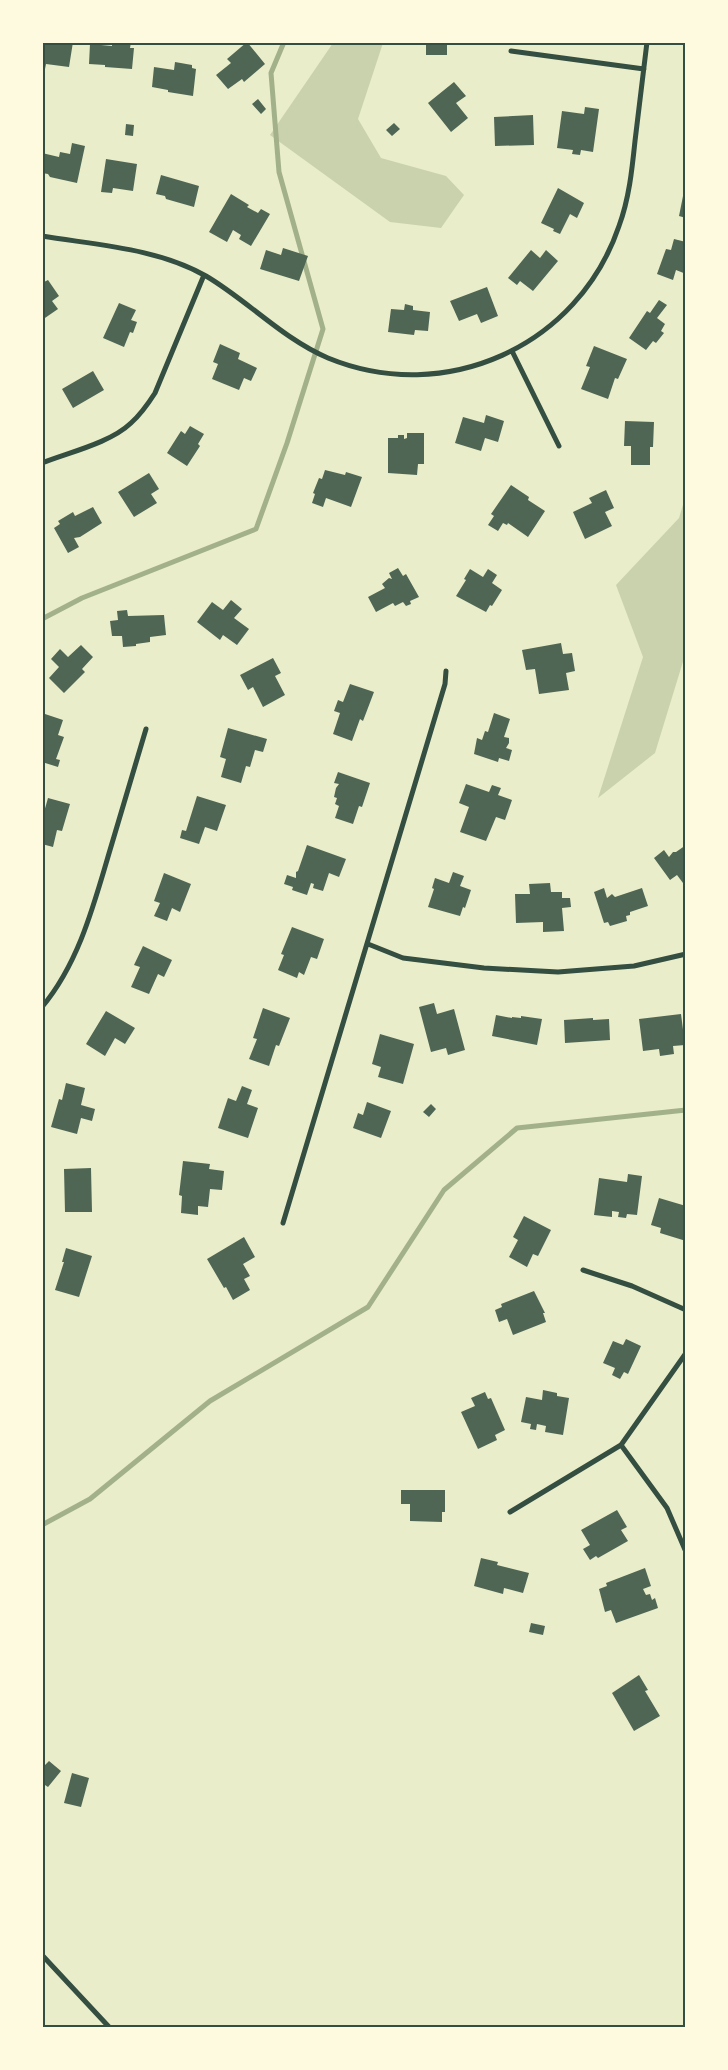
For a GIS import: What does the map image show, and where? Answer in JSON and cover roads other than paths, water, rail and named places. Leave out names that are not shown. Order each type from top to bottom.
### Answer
[{"type":"street","points":[[42,236],[146,253],[176,262],[204,275],[231,292],[300,343],[326,357],[353,367],[382,374],[406,376],[438,374],[469,367],[512,352],[556,322],[592,282],[607,256],[619,227],[628,196],[647,42]]},
{"type":"street","points":[[511,50],[644,70]]},
{"type":"street","points":[[42,463],[113,436],[130,424],[144,410],[155,393],[204,275]]},
{"type":"street","points":[[512,352],[560,446]]},
{"type":"street","points":[[283,1223],[446,684],[446,671]]},
{"type":"street","points":[[42,1007],[59,984],[95,901],[146,729]]},
{"type":"street","points":[[368,944],[403,958],[484,968],[558,972],[634,966],[685,957]]},
{"type":"street","points":[[583,1270],[632,1286],[686,1310]]},
{"type":"street","points":[[510,1512],[621,1445],[686,1353]]},
{"type":"street","points":[[621,1445],[667,1508],[686,1552]]},
{"type":"street","points":[[42,1955],[110,2028]]},
{"type":"waterway","points":[[42,619],[82,598],[256,529],[287,443],[323,329],[279,172],[271,73],[284,42]]},
{"type":"waterway","points":[[42,1525],[90,1499],[210,1401],[368,1307],[444,1190],[517,1128],[686,1110]]}]
